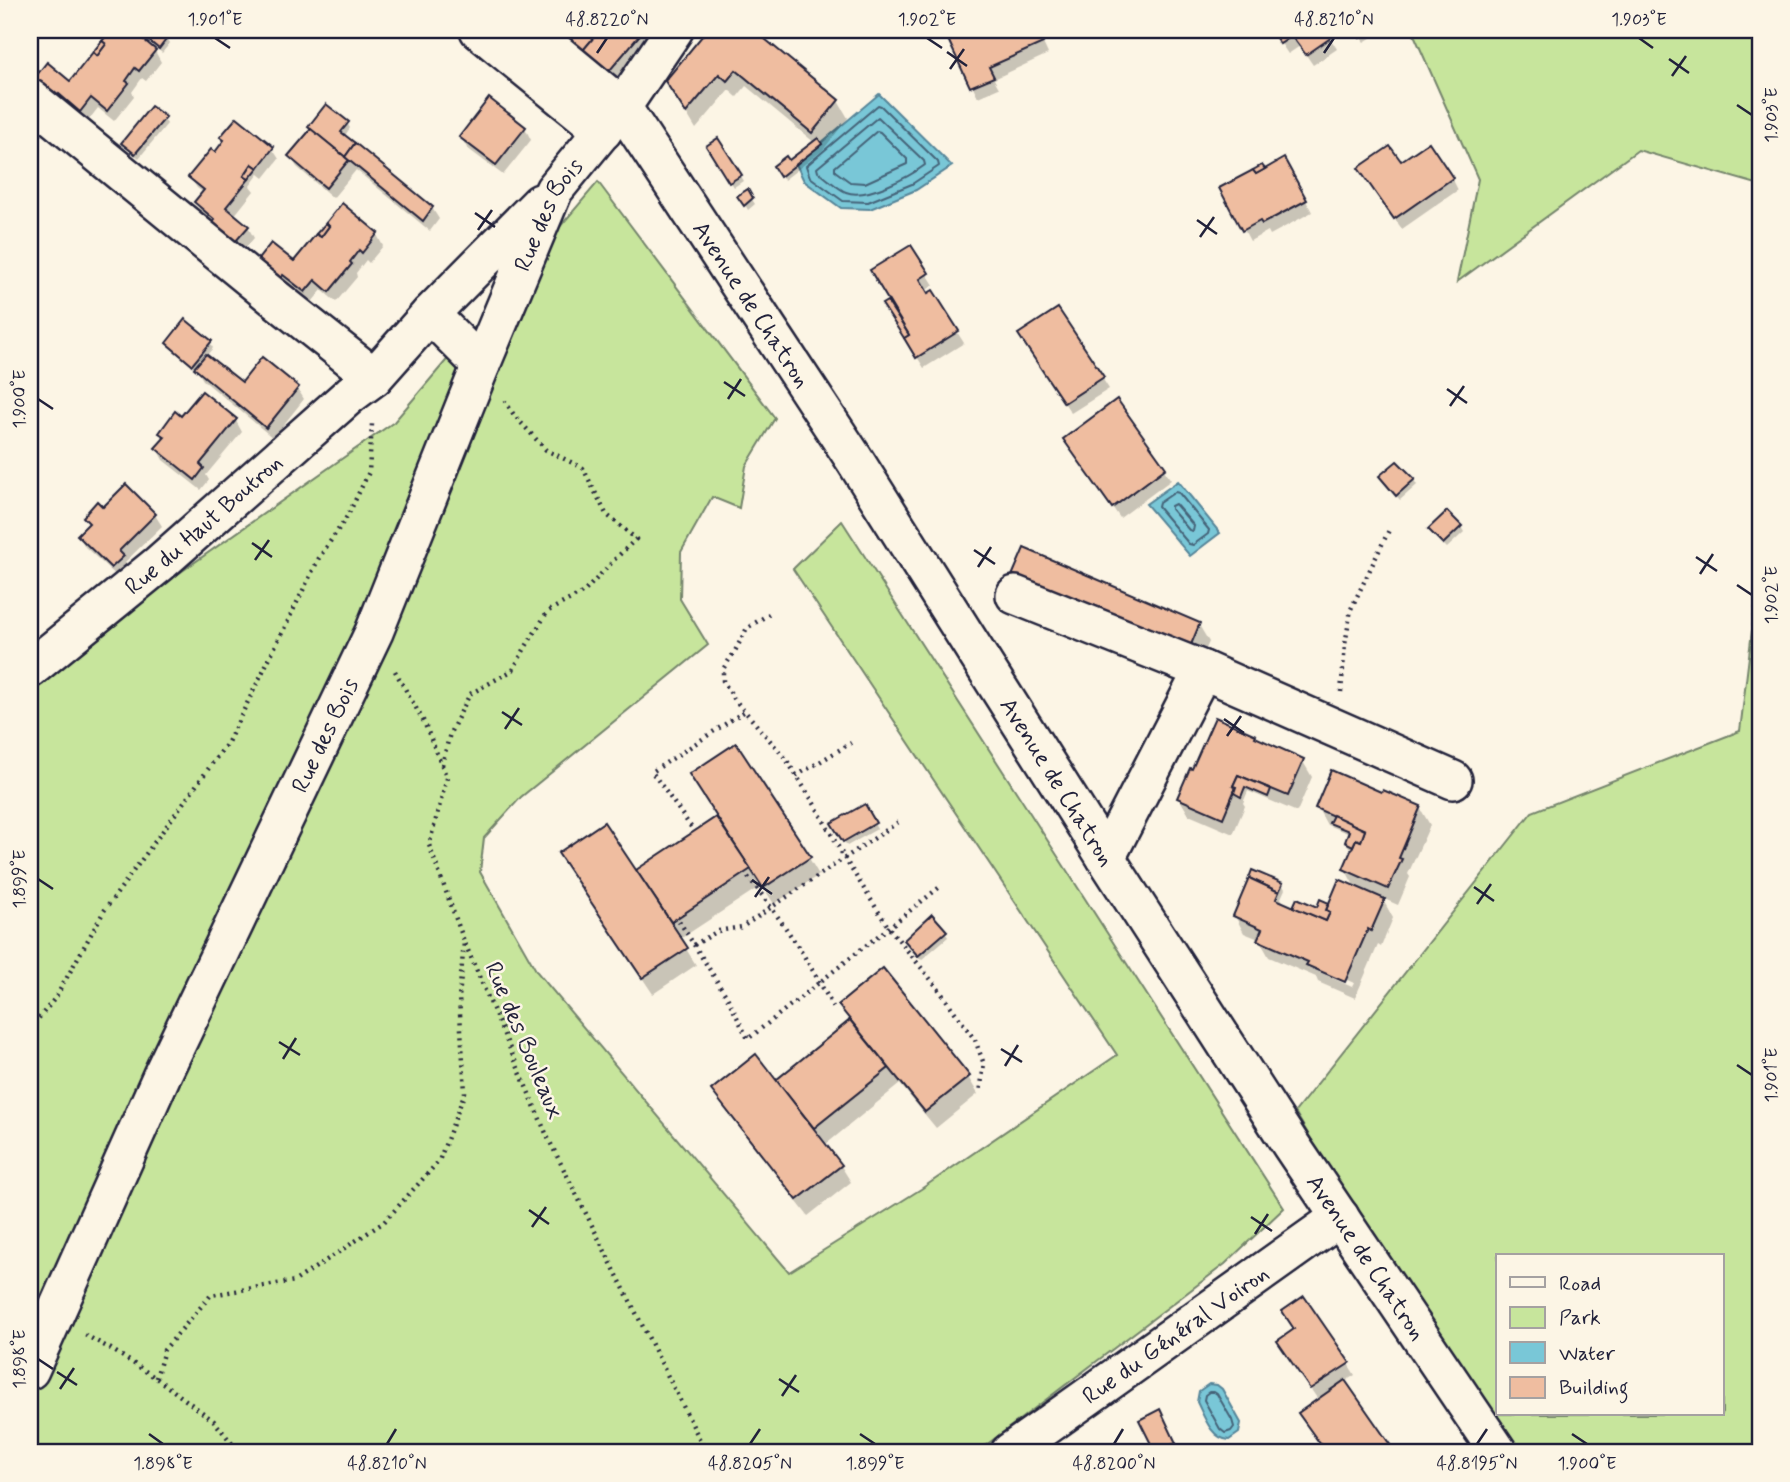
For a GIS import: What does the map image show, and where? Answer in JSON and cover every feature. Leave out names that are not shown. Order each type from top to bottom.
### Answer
[{"type":"street","points":[[479,30],[612,119]]},
{"type":"street","points":[[529,30],[612,119]]},
{"type":"street","name":"Rue des Bois","points":[[30,1370],[162,1075],[374,632],[554,190],[612,119],[674,30]]},
{"type":"street","points":[[30,98],[261,288],[368,381]]},
{"type":"street","name":"Avenue de Chatron","points":[[612,119],[843,442],[1291,1145],[1498,1452]]},
{"type":"street","name":"Rue du Haut Boutron","points":[[30,669],[159,564],[368,381],[430,314],[554,190]]},
{"type":"street","points":[[430,314],[481,365]]},
{"type":"street","points":[[1015,595],[1203,670],[1454,780]]},
{"type":"street","points":[[1106,858],[1203,670]]},
{"type":"street","name":"Rue du Général Voiron","points":[[1010,1452],[1340,1217]]},
{"type":"path","points":[[442,766],[450,733],[470,694],[513,670],[548,611],[584,592],[636,538],[606,514],[583,468],[546,450],[514,415],[481,365]]},
{"type":"path","points":[[30,1029],[56,997],[104,911],[228,742],[319,558],[348,515],[369,472],[373,398],[368,381]]},
{"type":"path","points":[[1338,729],[1351,609],[1390,528]]},
{"type":"path","points":[[769,614],[747,628],[723,669],[723,681],[735,700],[786,758],[889,928],[975,1040],[984,1064],[981,1093]]},
{"type":"path","name":"Rue des Bouleaux","points":[[374,632],[424,722],[447,778],[429,845],[464,941],[548,1138],[706,1452]]},
{"type":"path","points":[[691,827],[652,772],[745,711]]},
{"type":"path","points":[[796,776],[851,743]]},
{"type":"path","points":[[694,945],[718,930],[742,927],[900,821]]},
{"type":"path","points":[[748,877],[806,956],[835,1011]]},
{"type":"path","points":[[679,921],[727,997],[748,1040],[941,886]]},
{"type":"path","points":[[156,1378],[164,1350],[211,1295],[295,1282],[384,1222],[439,1161],[465,1092],[459,998],[464,941]]},
{"type":"path","points":[[52,1319],[111,1349],[156,1378],[214,1421],[239,1452]]},
{"type":"green space","points":[[1412,30],[1760,30],[1760,185],[1638,150],[1457,282],[1478,179]]},
{"type":"green space","points":[[598,182],[775,418],[746,466],[739,508],[712,497],[681,552],[680,599],[708,645],[521,797],[484,838],[480,872],[537,972],[789,1272],[921,1189],[1117,1055],[793,569],[842,521],[1284,1208],[1225,1264],[977,1452],[30,1452],[30,678],[394,422]]},
{"type":"green space","points":[[1760,564],[1760,1452],[1521,1452],[1496,1416],[1724,1416],[1724,1254],[1496,1254],[1496,1416],[1351,1206],[1295,1112],[1532,812],[1740,731]]},
{"type":"water","points":[[879,94],[952,166],[916,190],[870,209],[841,208],[804,181],[796,164]]},
{"type":"water","points":[[1178,481],[1220,533],[1190,556],[1146,504]]},
{"type":"water","points":[[1209,1384],[1222,1389],[1241,1423],[1239,1433],[1229,1440],[1217,1436],[1205,1420],[1197,1402],[1199,1391]]},
{"type":"building","points":[[111,30],[132,30],[156,50],[139,71],[135,68],[126,81],[129,83],[107,111],[91,98],[80,112],[59,94],[51,105],[30,84],[47,62],[70,81],[93,52],[97,56],[106,44],[102,41]]},
{"type":"building","points":[[136,30],[160,30],[168,37],[159,49]]},
{"type":"building","points":[[557,30],[600,30],[580,54]]},
{"type":"building","points":[[600,30],[644,30],[599,83],[573,62]]},
{"type":"building","points":[[707,30],[754,30],[839,100],[812,133],[736,70],[727,81],[719,74],[686,113],[665,81]]},
{"type":"building","points":[[953,30],[1037,30],[1043,43],[989,67],[994,77],[970,87],[945,33]]},
{"type":"building","points":[[1271,30],[1327,30],[1332,37],[1306,55],[1292,36],[1280,44]]},
{"type":"building","points":[[1354,30],[1374,30],[1360,38]]},
{"type":"building","points":[[102,41],[106,44],[97,56],[93,52]]},
{"type":"building","points":[[489,98],[526,127],[496,165],[459,137]]},
{"type":"building","points":[[326,104],[349,122],[341,132],[355,143],[345,157],[308,127]]},
{"type":"building","points":[[151,106],[166,117],[135,154],[121,143]]},
{"type":"building","points":[[237,117],[274,147],[258,168],[252,164],[244,176],[249,179],[226,207],[249,226],[229,249],[206,232],[215,220],[194,202],[204,190],[188,177],[211,149],[215,152],[224,140],[220,137]]},
{"type":"building","points":[[311,129],[349,160],[326,188],[288,156]]},
{"type":"building","points":[[718,138],[742,175],[729,183],[706,146]]},
{"type":"building","points":[[818,138],[822,144],[780,177],[773,166],[786,156],[789,160]]},
{"type":"building","points":[[1429,142],[1453,178],[1394,219],[1358,168],[1390,146],[1401,161]]},
{"type":"building","points":[[355,143],[433,207],[423,221],[345,157]]},
{"type":"building","points":[[1284,158],[1307,200],[1262,224],[1260,221],[1242,231],[1219,188],[1253,170],[1256,174]]},
{"type":"building","points":[[252,164],[258,168],[249,179],[244,176]]},
{"type":"building","points":[[1262,165],[1265,169],[1256,174],[1253,170]]},
{"type":"building","points":[[748,189],[753,198],[744,206],[737,196]]},
{"type":"building","points":[[342,203],[378,233],[362,253],[359,250],[350,262],[352,264],[329,292],[315,280],[305,292],[283,275],[275,286],[252,267],[271,243],[294,261],[316,234],[321,237],[329,226],[326,223]]},
{"type":"building","points":[[326,223],[329,226],[321,237],[316,234]]},
{"type":"building","points":[[911,245],[929,273],[920,279],[928,293],[933,290],[959,331],[916,358],[904,338],[909,335],[870,270]]},
{"type":"building","points":[[887,301],[909,335],[904,338],[882,304]]},
{"type":"building","points":[[1058,308],[1104,377],[1064,403],[1018,334]]},
{"type":"building","points":[[185,319],[212,341],[192,365],[166,343]]},
{"type":"building","points":[[206,354],[242,382],[262,357],[299,387],[266,428],[194,368]]},
{"type":"building","points":[[202,391],[237,419],[200,464],[204,468],[195,480],[155,448],[165,437],[159,433],[175,411],[181,416]]},
{"type":"building","points":[[1117,399],[1166,468],[1112,508],[1063,439]]},
{"type":"building","points":[[1397,461],[1415,479],[1396,496],[1379,476]]},
{"type":"building","points":[[126,484],[156,514],[119,551],[124,556],[111,568],[77,535],[89,523],[83,517],[97,501],[103,507]]},
{"type":"building","points":[[1447,511],[1462,526],[1443,544],[1428,529]]},
{"type":"building","points":[[1024,548],[1200,623],[1188,652],[1012,576]]},
{"type":"building","points":[[1215,717],[1304,759],[1288,796],[1238,775],[1223,818],[1177,798]]},
{"type":"building","points":[[736,743],[811,857],[763,888],[689,774]]},
{"type":"building","points":[[1331,770],[1421,806],[1388,889],[1343,869],[1356,839],[1361,841],[1365,830],[1315,808]]},
{"type":"building","points":[[1238,775],[1271,789],[1268,797],[1245,787],[1241,797],[1234,793],[1236,787],[1233,786]]},
{"type":"building","points":[[865,804],[876,823],[843,842],[831,823]]},
{"type":"building","points":[[1333,815],[1365,830],[1361,841],[1356,839],[1353,846],[1345,842],[1349,831],[1329,823]]},
{"type":"building","points":[[716,817],[751,869],[671,922],[636,870]]},
{"type":"building","points":[[604,822],[688,948],[642,978],[558,853]]},
{"type":"building","points":[[1252,870],[1283,883],[1279,892],[1249,878]]},
{"type":"building","points":[[1249,878],[1279,892],[1276,899],[1326,921],[1330,912],[1326,910],[1339,879],[1385,899],[1371,931],[1368,929],[1345,982],[1306,965],[1308,962],[1257,940],[1262,929],[1233,916]]},
{"type":"building","points":[[1297,898],[1317,907],[1320,899],[1329,903],[1326,910],[1330,912],[1326,921],[1293,907]]},
{"type":"building","points":[[932,914],[947,931],[918,956],[904,940]]},
{"type":"building","points":[[883,968],[970,1076],[925,1112],[838,1005]]},
{"type":"building","points":[[850,1020],[889,1068],[814,1128],[776,1080]]},
{"type":"building","points":[[756,1054],[842,1165],[797,1200],[711,1090]]},
{"type":"building","points":[[1304,1296],[1350,1363],[1310,1389],[1277,1341],[1294,1329],[1282,1311]]},
{"type":"building","points":[[1345,1380],[1391,1446],[1382,1452],[1326,1452],[1298,1413]]},
{"type":"building","points":[[1160,1409],[1176,1443],[1155,1452],[1139,1420]]}]
